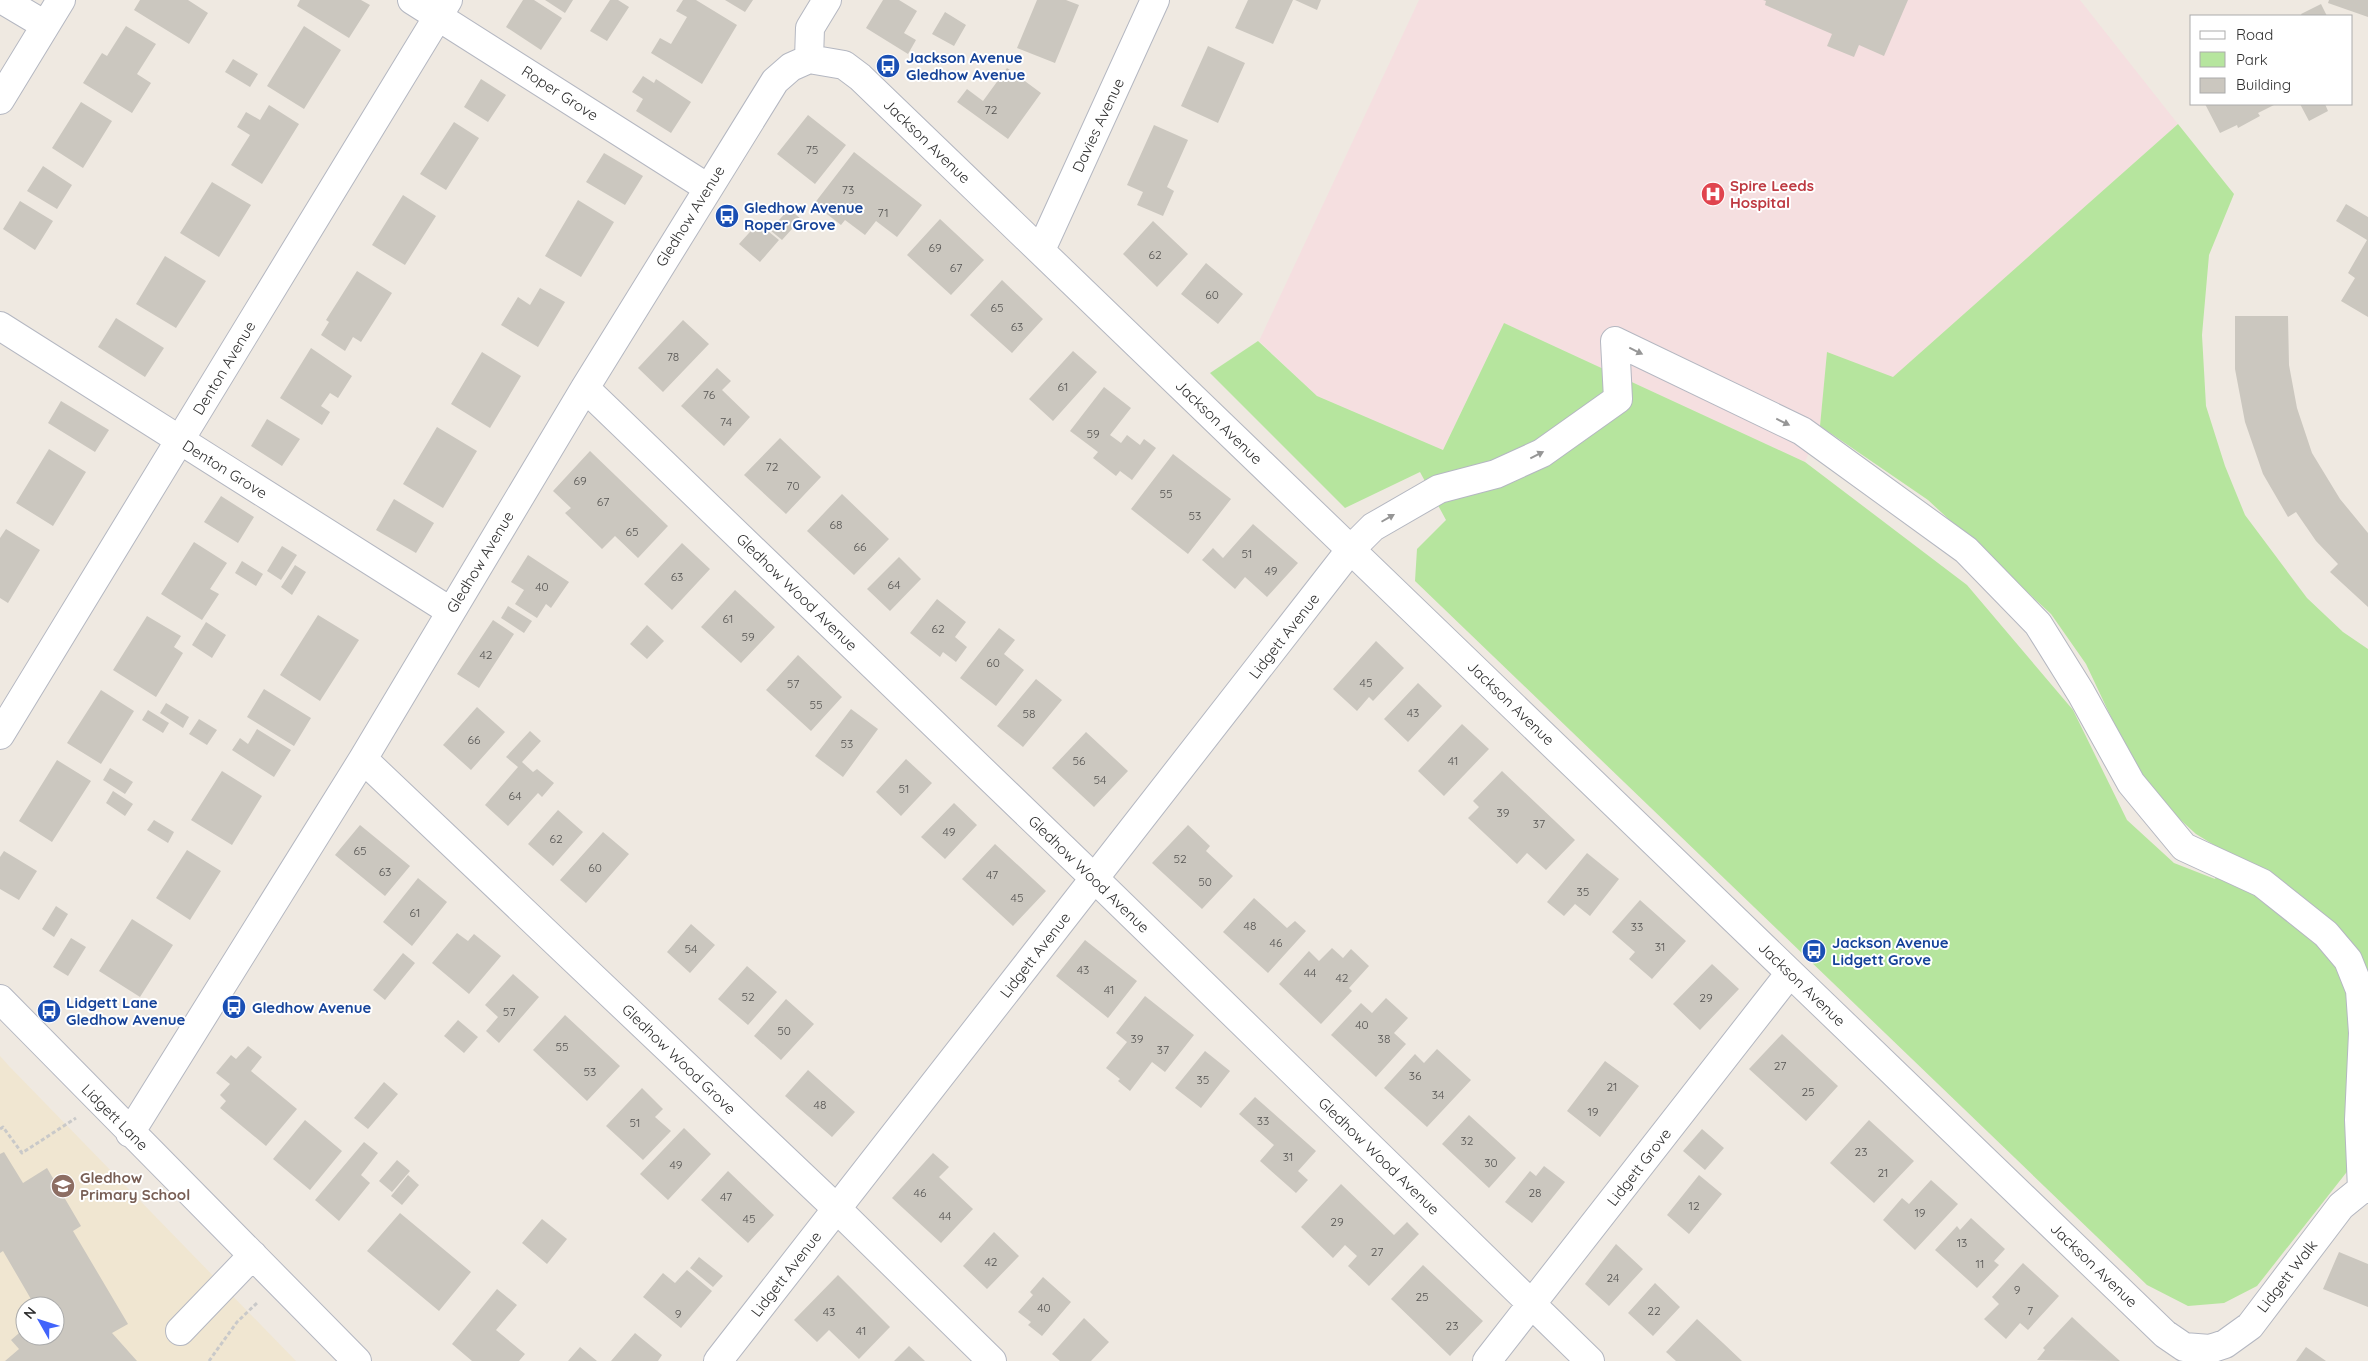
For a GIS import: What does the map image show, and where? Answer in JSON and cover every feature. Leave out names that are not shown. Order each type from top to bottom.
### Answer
[{"type":"street","points":[[3,0],[45,25]]},
{"type":"street","points":[[0,100],[60,0]]},
{"type":"street","name":"Roper Grove","points":[[412,0],[443,8],[708,188]]},
{"type":"street","points":[[809,59],[810,28],[827,0]]},
{"type":"street","name":"Davies Avenue","points":[[1041,250],[1156,0]]},
{"type":"street","name":"Denton Avenue","points":[[0,735],[443,8]]},
{"type":"street","name":"Gledhow Avenue","points":[[130,1132],[363,759],[585,388],[775,81],[791,67],[809,59]]},
{"type":"street","name":"Jackson Avenue","points":[[809,59],[844,65],[860,77],[2165,1334],[2184,1347],[2210,1355]]},
{"type":"street","name":"Denton Grove","points":[[0,326],[450,611]]},
{"type":"street","name":"Lidgett Avenue","points":[[718,1361],[1351,549],[1373,527],[1439,489],[1496,474],[1542,453],[1618,399],[1615,341],[1802,431],[1966,550],[2038,624],[2131,783],[2184,847],[2262,883],[2326,934],[2348,960],[2360,990],[2363,1033],[2360,1120],[2365,1189]]},
{"type":"street","name":"Gledhow Wood Avenue","points":[[585,388],[1095,879],[1590,1361]]},
{"type":"street","name":"Gledhow Wood Grove","points":[[363,759],[837,1209],[992,1361]]},
{"type":"street","name":"Lidgett Grove","points":[[1487,1361],[1790,973]]},
{"type":"street","name":"Lidgett Lane","points":[[0,999],[357,1361]]},
{"type":"street","name":"Lidgett Walk","points":[[2210,1355],[2250,1326],[2341,1206],[2365,1189]]},
{"type":"street","points":[[180,1331],[253,1255]]},
{"type":"path","points":[[0,1129],[3,1127],[22,1153],[100,1102]]},
{"type":"path","points":[[209,1361],[237,1322],[248,1311]]},
{"type":"shaded area","name":"Spire Leeds Hospital","points":[[1419,0],[2080,0],[2178,124],[1893,378],[1827,353],[1820,426],[1805,462],[1504,323],[1443,450],[1317,396],[1259,341]]},
{"type":"shaded area","name":"Gledhow Primary School","points":[[0,1056],[9,1066],[296,1361],[0,1361]]},
{"type":"green space","points":[[2178,124],[2234,194],[2209,255],[2202,335],[2206,406],[2225,466],[2245,515],[2307,598],[2343,632],[2368,649],[2368,1145],[2257,1286],[2224,1303],[2188,1306],[2147,1285],[1415,581],[1417,549],[1446,520],[1420,472],[1345,508],[1210,373],[1258,341],[1317,396],[1443,450],[1504,323],[1805,462],[1967,585],[2073,710],[2127,820],[2174,863],[2215,879],[2227,853],[2196,834],[2163,804],[2136,770],[2086,664],[2051,614],[1928,500],[1820,426],[1827,352],[1893,377]]},
{"type":"building","points":[[140,0],[188,0],[208,13],[189,44],[134,10]]},
{"type":"building","points":[[300,0],[361,0],[370,5],[349,38],[297,6]]},
{"type":"building","points":[[523,0],[534,0],[562,18],[541,50],[506,27]]},
{"type":"building","points":[[545,0],[573,0],[565,13]]},
{"type":"building","points":[[610,0],[618,0],[629,7],[607,41],[590,31]]},
{"type":"building","points":[[683,0],[696,0],[737,25],[702,84],[651,53],[660,38],[671,44],[687,17],[676,11]]},
{"type":"building","points":[[725,0],[753,0],[745,12]]},
{"type":"building","points":[[883,0],[899,0],[917,11],[904,33],[916,40],[908,54],[866,28]]},
{"type":"building","points":[[1037,0],[1066,0],[1079,5],[1055,63],[1017,48]]},
{"type":"building","points":[[1248,0],[1293,0],[1273,44],[1235,28]]},
{"type":"building","points":[[1295,0],[1321,0],[1317,10]]},
{"type":"building","points":[[1763,0],[1908,0],[1884,56],[1859,45],[1854,57],[1827,46],[1832,34],[1765,5],[1766,1]]},
{"type":"building","points":[[2329,0],[2368,0],[2368,17],[2328,3]]},
{"type":"building","points":[[2321,4],[2326,15],[2302,15]]},
{"type":"building","points":[[945,12],[966,25],[954,46],[932,34]]},
{"type":"building","points":[[126,26],[156,44],[137,74],[151,83],[132,113],[83,83],[102,53],[107,56]]},
{"type":"building","points":[[304,26],[341,50],[304,109],[267,86]]},
{"type":"building","points":[[1208,46],[1245,63],[1218,123],[1181,106]]},
{"type":"building","points":[[233,59],[258,74],[250,87],[225,72]]},
{"type":"building","points":[[1007,68],[1041,93],[1008,139],[957,102],[967,89],[983,101]]},
{"type":"building","points":[[643,76],[654,83],[656,79],[691,102],[671,133],[636,111],[643,99],[632,92]]},
{"type":"building","points":[[481,79],[506,95],[488,122],[464,107]]},
{"type":"building","points":[[81,102],[112,121],[83,168],[52,148]]},
{"type":"building","points":[[269,105],[299,124],[262,184],[231,165],[250,135],[237,127],[246,112],[260,120]]},
{"type":"building","points":[[2206,105],[2274,105],[2258,113],[2260,116],[2238,128],[2237,125],[2220,133]]},
{"type":"building","points":[[2301,105],[2325,105],[2328,111],[2309,121]]},
{"type":"building","points":[[808,115],[846,145],[815,184],[777,154]]},
{"type":"building","points":[[454,122],[479,138],[446,190],[420,174]]},
{"type":"building","points":[[1154,125],[1188,140],[1167,187],[1174,191],[1163,216],[1137,205],[1143,192],[1127,185]]},
{"type":"building","points":[[854,152],[922,205],[897,237],[876,221],[865,235],[845,220],[841,225],[814,204]]},
{"type":"building","points":[[604,153],[643,176],[625,205],[586,182]]},
{"type":"building","points":[[43,166],[72,185],[57,209],[27,191]]},
{"type":"building","points":[[212,182],[251,205],[219,257],[180,233]]},
{"type":"building","points":[[403,195],[436,216],[405,265],[372,245]]},
{"type":"building","points":[[578,200],[614,222],[581,277],[545,256]]},
{"type":"building","points":[[20,201],[53,221],[35,250],[3,229]]},
{"type":"building","points":[[2346,204],[2368,217],[2368,317],[2341,301],[2355,278],[2348,273],[2367,240],[2336,221]]},
{"type":"building","points":[[789,209],[801,219],[782,240],[770,230]]},
{"type":"building","points":[[940,219],[984,260],[951,295],[907,255]]},
{"type":"building","points":[[1153,221],[1188,254],[1157,287],[1123,254]]},
{"type":"building","points":[[758,223],[779,240],[760,262],[739,244]]},
{"type":"building","points":[[165,256],[206,281],[176,328],[136,304]]},
{"type":"building","points":[[1206,263],[1243,294],[1218,324],[1181,294]]},
{"type":"building","points":[[357,271],[392,293],[361,342],[353,337],[345,351],[321,335],[329,322],[326,320]]},
{"type":"building","points":[[1002,280],[1043,319],[1012,353],[970,315]]},
{"type":"building","points":[[540,288],[565,302],[538,347],[501,325],[518,297],[530,305]]},
{"type":"building","points":[[2235,316],[2288,316],[2289,365],[2297,408],[2312,453],[2340,499],[2368,533],[2368,607],[2330,572],[2338,564],[2316,541],[2296,512],[2288,517],[2263,474],[2245,422],[2235,369]]},
{"type":"building","points":[[116,318],[164,348],[145,377],[98,347]]},
{"type":"building","points":[[683,320],[709,344],[663,392],[638,368]]},
{"type":"building","points":[[311,348],[352,376],[338,398],[330,393],[321,406],[330,412],[322,425],[280,398]]},
{"type":"building","points":[[1073,351],[1097,372],[1053,421],[1029,399]]},
{"type":"building","points":[[482,352],[521,376],[490,428],[451,404]]},
{"type":"building","points":[[717,368],[731,381],[722,390],[750,417],[724,446],[681,406]]},
{"type":"building","points":[[1104,387],[1131,408],[1110,435],[1121,443],[1127,435],[1140,445],[1144,439],[1156,448],[1132,480],[1120,471],[1116,476],[1093,458],[1098,452],[1070,431]]},
{"type":"building","points":[[61,401],[109,430],[95,452],[48,423]]},
{"type":"building","points":[[267,419],[300,439],[282,466],[251,446]]},
{"type":"building","points":[[437,427],[477,451],[443,508],[403,484]]},
{"type":"building","points":[[780,438],[821,477],[786,514],[744,475]]},
{"type":"building","points":[[49,449],[86,472],[53,526],[16,503]]},
{"type":"building","points":[[590,451],[668,526],[638,558],[615,536],[602,549],[565,513],[571,508],[553,491]]},
{"type":"building","points":[[1173,454],[1231,499],[1188,554],[1131,509]]},
{"type":"building","points":[[842,494],[889,539],[854,575],[807,531]]},
{"type":"building","points":[[221,496],[254,517],[238,543],[204,522]]},
{"type":"building","points":[[394,499],[434,523],[416,553],[376,530]]},
{"type":"building","points":[[1253,524],[1298,563],[1267,597],[1245,577],[1235,589],[1202,560],[1213,548],[1223,558]]},
{"type":"building","points":[[6,529],[40,550],[8,603],[0,598],[0,538]]},
{"type":"building","points":[[194,542],[227,563],[210,589],[219,594],[202,620],[161,594]]},
{"type":"building","points":[[682,543],[710,569],[672,610],[644,584]]},
{"type":"building","points":[[282,546],[297,555],[281,580],[267,571]]},
{"type":"building","points":[[528,555],[569,582],[551,608],[546,604],[537,618],[515,604],[524,590],[511,582]]},
{"type":"building","points":[[899,557],[921,579],[890,611],[867,589]]},
{"type":"building","points":[[242,561],[263,574],[256,586],[235,573]]},
{"type":"building","points":[[295,565],[306,572],[292,595],[281,587]]},
{"type":"building","points":[[735,590],[775,627],[741,663],[701,627]]},
{"type":"building","points":[[937,599],[966,622],[955,637],[967,647],[956,662],[943,652],[940,657],[910,633]]},
{"type":"building","points":[[508,606],[532,621],[524,633],[501,618]]},
{"type":"building","points":[[318,615],[359,640],[320,701],[280,675]]},
{"type":"building","points":[[147,616],[181,636],[174,647],[183,653],[156,697],[113,670]]},
{"type":"building","points":[[493,620],[514,634],[479,688],[457,674]]},
{"type":"building","points":[[206,622],[226,635],[212,658],[192,645]]},
{"type":"building","points":[[647,625],[664,641],[647,659],[630,644]]},
{"type":"building","points":[[999,628],[1015,640],[1004,654],[1024,670],[996,706],[960,678]]},
{"type":"building","points":[[1376,641],[1404,668],[1373,701],[1369,697],[1357,711],[1333,689]]},
{"type":"building","points":[[798,655],[842,697],[811,731],[766,690]]},
{"type":"building","points":[[1036,679],[1062,700],[1023,747],[997,726]]},
{"type":"building","points":[[1418,683],[1442,706],[1408,742],[1384,719]]},
{"type":"building","points":[[264,689],[311,718],[294,746],[247,717]]},
{"type":"building","points":[[101,690],[134,711],[101,764],[67,743]]},
{"type":"building","points":[[166,703],[189,717],[183,728],[160,713]]},
{"type":"building","points":[[477,707],[505,732],[471,770],[443,745]]},
{"type":"building","points":[[851,709],[878,729],[843,777],[815,756]]},
{"type":"building","points":[[148,710],[169,723],[163,733],[142,720]]},
{"type":"building","points":[[199,719],[217,730],[207,745],[189,734]]},
{"type":"building","points":[[1462,724],[1489,749],[1444,796],[1418,771]]},
{"type":"building","points":[[257,729],[291,750],[274,777],[232,750],[240,738],[248,744]]},
{"type":"building","points":[[530,731],[541,741],[522,762],[533,772],[537,769],[554,783],[542,797],[538,793],[508,826],[485,805],[518,767],[506,757]]},
{"type":"building","points":[[1086,732],[1128,771],[1094,807],[1052,768]]},
{"type":"building","points":[[906,759],[932,783],[901,816],[876,792]]},
{"type":"building","points":[[57,760],[91,781],[52,842],[19,821]]},
{"type":"building","points":[[110,768],[133,782],[125,794],[103,780]]},
{"type":"building","points":[[222,771],[262,796],[232,845],[191,820]]},
{"type":"building","points":[[1502,771],[1575,840],[1546,870],[1527,853],[1517,864],[1468,818],[1479,807],[1473,801]]},
{"type":"building","points":[[113,791],[133,804],[125,816],[106,803]]},
{"type":"building","points":[[954,803],[977,825],[945,859],[921,837]]},
{"type":"building","points":[[558,810],[583,832],[553,866],[528,844]]},
{"type":"building","points":[[154,820],[174,832],[168,843],[147,830]]},
{"type":"building","points":[[360,825],[410,866],[385,896],[335,855]]},
{"type":"building","points":[[1188,825],[1210,846],[1206,851],[1233,876],[1202,909],[1152,863]]},
{"type":"building","points":[[603,832],[629,854],[586,903],[560,880]]},
{"type":"building","points":[[995,844],[1046,891],[1013,926],[962,879]]},
{"type":"building","points":[[187,850],[221,871],[190,920],[156,898]]},
{"type":"building","points":[[4,851],[37,871],[19,900],[0,889],[0,857]]},
{"type":"building","points":[[1587,853],[1619,879],[1590,916],[1575,904],[1564,916],[1547,902]]},
{"type":"building","points":[[418,878],[447,902],[412,946],[383,922]]},
{"type":"building","points":[[1254,898],[1287,928],[1295,921],[1306,931],[1268,973],[1223,932]]},
{"type":"building","points":[[1640,900],[1686,941],[1652,979],[1629,959],[1635,952],[1612,932]]},
{"type":"building","points":[[56,906],[68,914],[54,937],[42,929]]},
{"type":"building","points":[[132,919],[173,945],[140,997],[99,971]]},
{"type":"building","points":[[691,924],[715,945],[690,973],[667,952]]},
{"type":"building","points":[[457,933],[468,941],[474,934],[501,956],[469,994],[432,963]]},
{"type":"building","points":[[71,938],[86,947],[68,976],[53,967]]},
{"type":"building","points":[[1085,940],[1137,981],[1108,1018],[1056,976]]},
{"type":"building","points":[[1332,948],[1343,958],[1351,949],[1369,966],[1349,988],[1352,991],[1321,1024],[1279,984],[1309,951],[1319,961]]},
{"type":"building","points":[[403,953],[415,963],[385,1000],[373,990]]},
{"type":"building","points":[[1712,964],[1739,989],[1700,1030],[1673,1004]]},
{"type":"building","points":[[747,966],[777,992],[748,1025],[718,999]]},
{"type":"building","points":[[513,974],[539,997],[499,1043],[486,1031],[498,1017],[485,1005]]},
{"type":"building","points":[[1145,996],[1194,1035],[1165,1072],[1152,1062],[1130,1091],[1118,1081],[1120,1079],[1106,1068],[1127,1042],[1116,1033]]},
{"type":"building","points":[[1386,998],[1408,1018],[1394,1033],[1406,1044],[1376,1077],[1331,1035],[1361,1003],[1372,1013]]},
{"type":"building","points":[[786,999],[814,1024],[781,1060],[754,1036]]},
{"type":"building","points":[[565,1015],[620,1066],[587,1101],[533,1050]]},
{"type":"building","points":[[458,1020],[478,1037],[464,1053],[444,1036]]},
{"type":"building","points":[[1782,1034],[1838,1086],[1806,1121],[1749,1069]]},
{"type":"building","points":[[248,1046],[262,1057],[251,1071],[297,1109],[266,1146],[220,1108],[226,1101],[220,1095],[230,1084],[216,1073],[231,1055],[236,1059]]},
{"type":"building","points":[[1437,1049],[1471,1080],[1427,1127],[1384,1088],[1415,1054],[1424,1063]]},
{"type":"building","points":[[1205,1051],[1230,1071],[1201,1108],[1175,1088]]},
{"type":"building","points":[[1605,1061],[1639,1086],[1600,1137],[1567,1111]]},
{"type":"building","points":[[808,1070],[855,1112],[832,1137],[785,1096]]},
{"type":"building","points":[[384,1082],[398,1094],[368,1129],[354,1118]]},
{"type":"building","points":[[642,1088],[663,1109],[655,1117],[671,1131],[643,1160],[606,1126]]},
{"type":"building","points":[[1255,1097],[1316,1151],[1298,1171],[1308,1180],[1296,1193],[1260,1161],[1274,1145],[1239,1114]]},
{"type":"building","points":[[1469,1115],[1516,1158],[1489,1188],[1442,1144]]},
{"type":"building","points":[[305,1120],[342,1151],[310,1190],[273,1159]]},
{"type":"building","points":[[1869,1120],[1914,1161],[1874,1203],[1830,1163]]},
{"type":"building","points":[[684,1128],[711,1154],[668,1200],[640,1174]]},
{"type":"building","points":[[1702,1129],[1724,1148],[1705,1170],[1683,1151]]},
{"type":"building","points":[[364,1142],[378,1153],[361,1175],[370,1183],[339,1221],[315,1200]]},
{"type":"building","points":[[4,1152],[23,1183],[47,1168],[81,1226],[73,1231],[128,1324],[112,1333],[137,1361],[5,1361],[19,1349],[16,1346],[65,1346],[65,1296],[29,1296],[3,1251],[0,1253],[0,1154]]},
{"type":"building","points":[[933,1153],[949,1167],[939,1177],[973,1209],[941,1243],[892,1198]]},
{"type":"building","points":[[397,1160],[410,1171],[392,1192],[379,1181]]},
{"type":"building","points":[[1544,1166],[1565,1182],[1532,1223],[1505,1202],[1530,1171],[1536,1176]]},
{"type":"building","points":[[728,1171],[774,1215],[748,1243],[701,1200]]},
{"type":"building","points":[[408,1175],[419,1185],[402,1205],[391,1196]]},
{"type":"building","points":[[1699,1175],[1722,1194],[1689,1234],[1667,1215]]},
{"type":"building","points":[[1931,1180],[1958,1204],[1915,1250],[1883,1220],[1902,1198],[1909,1204]]},
{"type":"building","points":[[1341,1184],[1394,1235],[1407,1222],[1419,1234],[1369,1286],[1348,1266],[1357,1256],[1345,1245],[1333,1258],[1301,1227]]},
{"type":"building","points":[[400,1213],[471,1272],[439,1311],[367,1251]]},
{"type":"building","points":[[1971,1218],[2005,1249],[1994,1261],[1999,1265],[1977,1288],[1935,1250],[1957,1226],[1960,1230]]},
{"type":"building","points":[[542,1219],[567,1239],[547,1264],[522,1243]]},
{"type":"building","points":[[994,1232],[1019,1256],[987,1289],[963,1266]]},
{"type":"building","points":[[1616,1244],[1643,1269],[1609,1306],[1585,1284]]},
{"type":"building","points":[[2339,1252],[2368,1264],[2368,1307],[2323,1289]]},
{"type":"building","points":[[699,1257],[723,1276],[713,1287],[690,1268]]},
{"type":"building","points":[[2023,1263],[2059,1296],[2028,1330],[2020,1323],[2006,1339],[1984,1319],[1999,1304],[1992,1297]]},
{"type":"building","points":[[1423,1265],[1483,1321],[1450,1356],[1391,1299]]},
{"type":"building","points":[[687,1270],[712,1291],[681,1328],[643,1297],[663,1273],[675,1283]]},
{"type":"building","points":[[838,1275],[890,1327],[859,1359],[829,1330],[817,1342],[794,1320]]},
{"type":"building","points":[[1043,1277],[1071,1302],[1042,1336],[1028,1325],[1031,1322],[1018,1312],[1033,1295],[1030,1292]]},
{"type":"building","points":[[1655,1283],[1680,1307],[1653,1336],[1628,1313]]},
{"type":"building","points":[[497,1289],[517,1305],[496,1330],[525,1354],[519,1361],[472,1361],[452,1344]]},
{"type":"building","points":[[2072,1317],[2120,1361],[2037,1360],[2045,1350],[2043,1348]]},
{"type":"building","points":[[1084,1318],[1109,1342],[1091,1361],[1060,1361],[1052,1354]]},
{"type":"building","points":[[1697,1319],[1742,1361],[1676,1361],[1666,1352]]},
{"type":"building","points":[[635,1333],[662,1355],[658,1361],[611,1361]]},
{"type":"building","points":[[15,1337],[15,1344],[11,1340]]},
{"type":"building","points":[[909,1346],[925,1361],[894,1361]]},
{"type":"building","points":[[580,1347],[597,1361],[568,1361]]},
{"type":"building","points":[[2306,1347],[2326,1361],[2296,1361]]},
{"type":"place","name":"Jackson Avenue Gledhow Avenue","points":[[888,66]]},
{"type":"place","name":"Spire Leeds Hospital","points":[[1713,194]]},
{"type":"place","name":"Gledhow Avenue Roper Grove","points":[[727,216]]},
{"type":"place","name":"Jackson Avenue Lidgett Grove","points":[[1814,951]]},
{"type":"place","name":"Gledhow Avenue","points":[[234,1007]]},
{"type":"place","name":"Lidgett Lane Gledhow Avenue","points":[[49,1011]]},
{"type":"place","name":"Gledhow Primary School","points":[[63,1186]]}]
